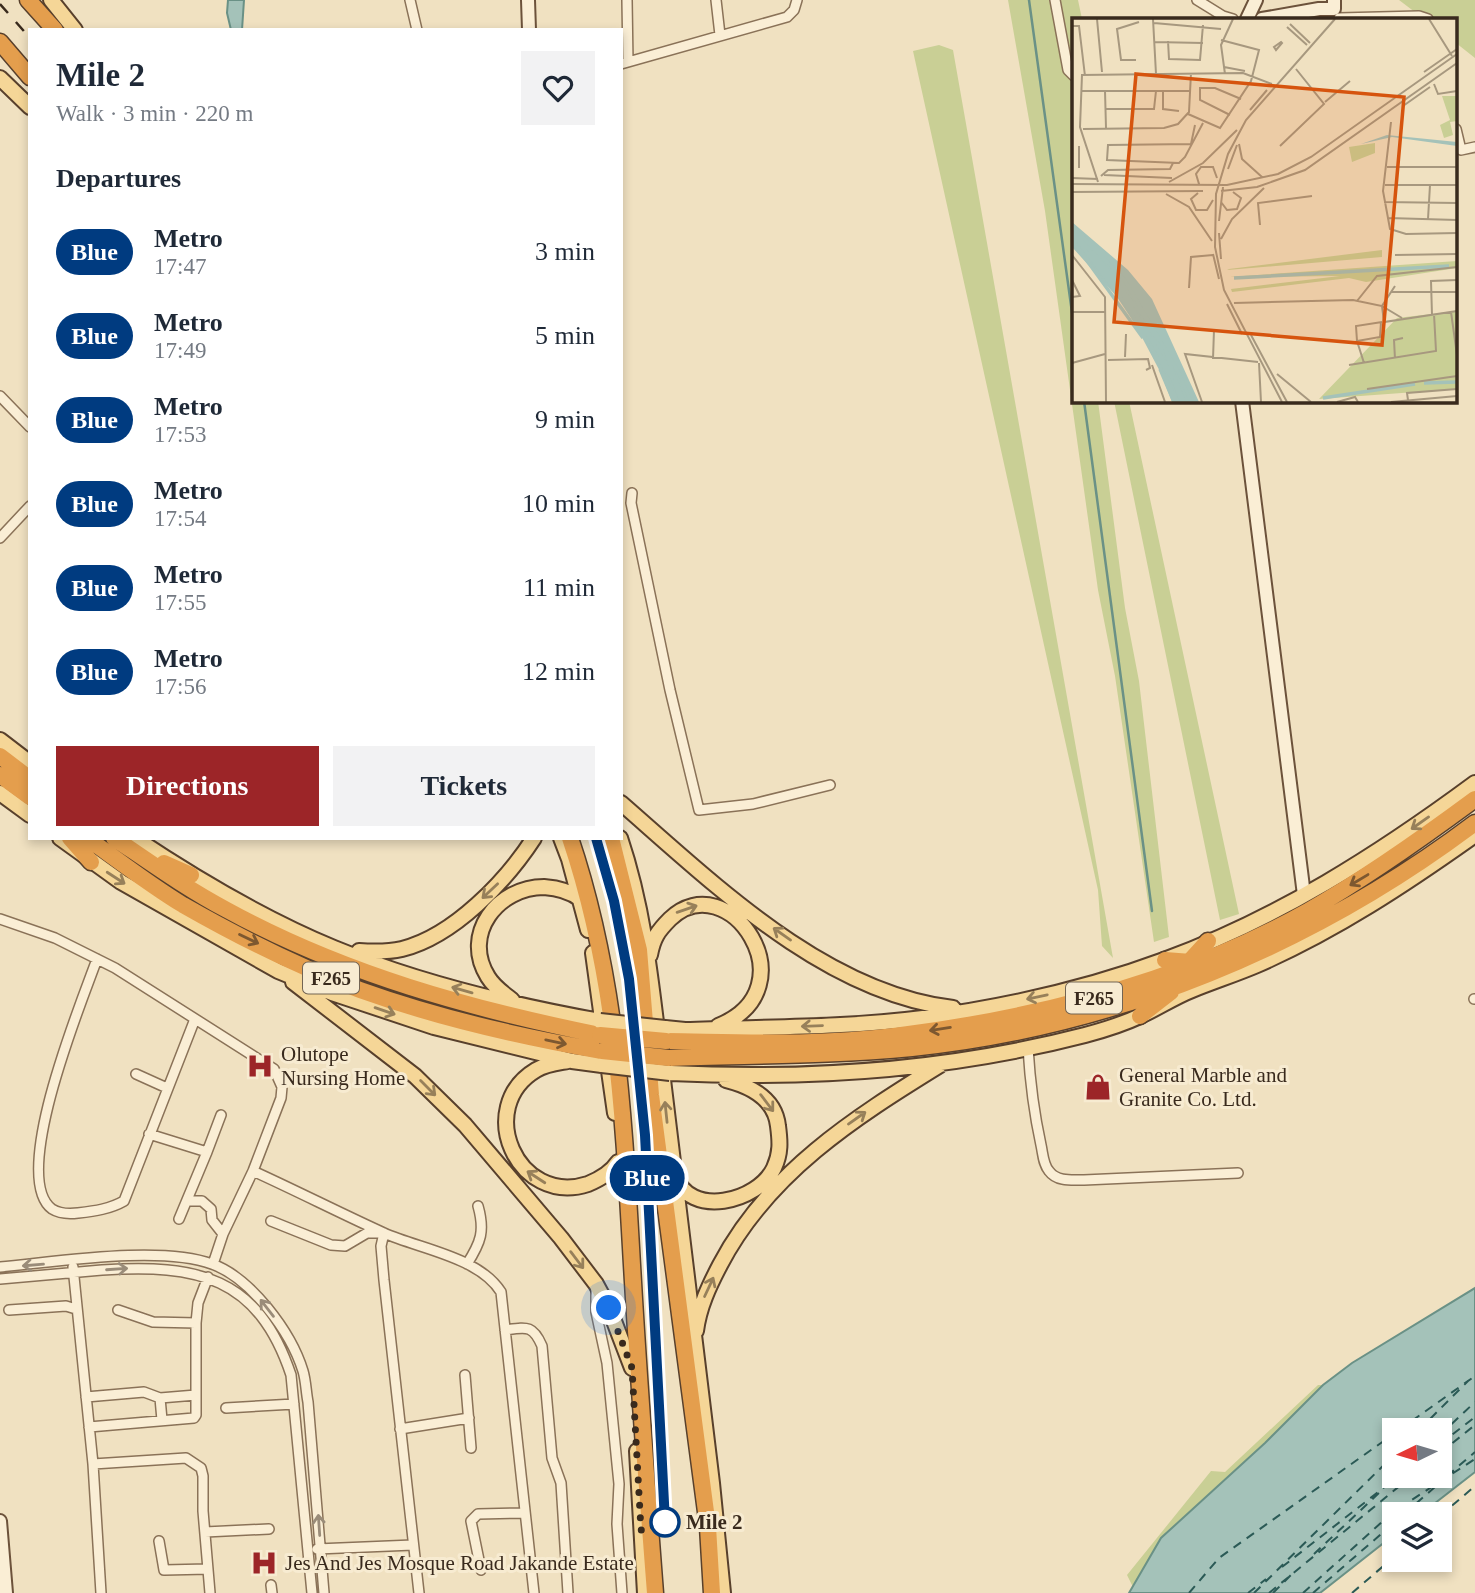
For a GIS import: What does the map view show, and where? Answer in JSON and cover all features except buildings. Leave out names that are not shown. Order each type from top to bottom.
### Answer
[{"type":"highway","points":[[28,0],[54,28]]},
{"type":"highway","points":[[41,0],[55,28]]},
{"type":"highway","points":[[0,42],[24,71]]},
{"type":"highway","points":[[0,50],[24,71]]},
{"type":"highway","points":[[0,756],[28,777]]},
{"type":"highway","points":[[0,775],[28,796]]},
{"type":"highway","points":[[1140,1016],[1209,949],[1278,926],[1327,899],[1380,868],[1475,799]]},
{"type":"highway","name":"F265","points":[[667,1050],[892,1036],[979,1023],[1084,1001],[1182,974],[1317,925],[1397,878],[1475,823]]},
{"type":"highway","points":[[72,840],[91,862]]},
{"type":"highway","points":[[571,840],[595,924],[611,1001],[625,1138],[638,1379],[655,1593]]},
{"type":"highway","points":[[612,840],[639,950],[651,1095],[708,1527],[712,1593]]},
{"type":"highway","name":"F265","points":[[100,841],[153,886],[215,922],[303,966],[361,990],[500,1030],[601,1043],[667,1050],[839,1053],[914,1047],[1027,1030],[1077,1019],[1133,1000],[1182,974]]},
{"type":"highway","name":"F265","points":[[100,841],[138,845],[259,926],[359,971],[601,1043]]},
{"type":"highway","points":[[138,845],[188,880]]},
{"type":"highway","points":[[1133,1000],[1158,1000]]},
{"type":"main road","points":[[51,0],[73,28]]},
{"type":"main road","points":[[0,78],[28,105]]},
{"type":"main road","points":[[0,740],[28,761]]},
{"type":"main road","points":[[707,1075],[858,1073],[946,1062],[1087,1035],[1140,1016],[1209,949],[1375,854],[1475,783]]},
{"type":"main road","points":[[0,793],[28,814]]},
{"type":"main road","points":[[623,805],[726,894],[834,969],[861,983],[913,1002],[955,1009],[979,1007]]},
{"type":"main road","points":[[711,1029],[881,1022],[979,1007],[1080,987],[1258,965],[1374,904],[1475,835]]},
{"type":"main road","points":[[63,840],[91,862],[160,905],[278,971],[423,1084],[490,1153],[596,1284],[613,1316],[632,1368]]},
{"type":"main road","points":[[337,949],[378,952],[402,949],[426,940],[450,926],[500,882],[533,840]]},
{"type":"main road","points":[[562,840],[592,948],[614,1110],[645,1593]]},
{"type":"main road","points":[[621,840],[637,899],[649,960],[723,1593]]},
{"type":"main road","points":[[188,880],[337,949],[414,975],[516,1003],[601,1043],[667,1050],[707,1075],[743,1084],[760,1093],[777,1118],[781,1148],[774,1170],[759,1186],[744,1196],[711,1202],[690,1195],[678,1183],[673,1168]]},
{"type":"main road","points":[[516,1003],[496,988],[481,962],[480,938],[486,916],[506,897],[535,887],[569,892],[580,900]]},
{"type":"main road","points":[[649,960],[657,931],[679,911],[701,905],[720,907],[748,930],[760,951],[762,967],[759,986],[750,1004],[739,1015],[667,1050]]},
{"type":"main road","points":[[278,971],[408,1019],[572,1061]]},
{"type":"main road","points":[[601,1043],[572,1061],[537,1069],[513,1093],[506,1122],[509,1141],[517,1161],[528,1173],[546,1183],[562,1187],[579,1186],[610,1173],[618,1162]]},
{"type":"main road","points":[[695,1353],[702,1301],[728,1250],[756,1211],[796,1165],[856,1118],[946,1062]]},
{"type":"street","points":[[410,0],[417,28]]},
{"type":"street","points":[[528,0],[529,28]]},
{"type":"street","points":[[627,0],[625,63],[787,17],[794,10],[797,0]]},
{"type":"street","points":[[716,0],[720,35]]},
{"type":"street","points":[[1055,0],[1066,61],[1072,74]]},
{"type":"street","points":[[1197,0],[1230,18]]},
{"type":"street","points":[[1247,18],[1256,0]]},
{"type":"street","points":[[1268,18],[1319,9],[1426,18]]},
{"type":"street","points":[[1458,151],[1475,147]]},
{"type":"street","points":[[0,396],[28,425]]},
{"type":"street","points":[[1242,402],[1304,895]]},
{"type":"street","points":[[632,493],[631,503],[670,690],[699,810],[753,804],[830,785]]},
{"type":"street","points":[[0,538],[28,508]]},
{"type":"street","points":[[0,919],[55,938],[97,959],[274,1069],[280,1079],[281,1098],[253,1171],[223,1234],[213,1264]]},
{"type":"street","points":[[97,959],[57,1072],[43,1122],[40,1185],[50,1208],[59,1213],[72,1213],[113,1208],[124,1201],[195,1019]]},
{"type":"street","points":[[1028,1048],[1030,1089],[1036,1127],[1045,1165],[1056,1177],[1084,1180],[1238,1173]]},
{"type":"street","points":[[136,1074],[167,1088]]},
{"type":"street","points":[[179,1219],[221,1115]]},
{"type":"street","points":[[149,1134],[206,1152]]},
{"type":"street","points":[[253,1171],[384,1233],[467,1264],[487,1275],[501,1292],[534,1593]]},
{"type":"street","points":[[188,1201],[202,1201],[211,1209],[212,1220],[223,1234]]},
{"type":"street","points":[[467,1264],[475,1252],[483,1229],[478,1206]]},
{"type":"street","points":[[271,1221],[331,1245],[345,1247],[367,1234],[384,1233]]},
{"type":"street","points":[[384,1233],[382,1257],[419,1593]]},
{"type":"street","points":[[0,1267],[153,1256],[213,1264],[255,1293],[275,1317],[295,1349],[303,1371],[324,1593]]},
{"type":"street","points":[[72,1261],[93,1464],[101,1593]]},
{"type":"street","points":[[0,1279],[154,1268],[192,1272],[208,1277],[223,1283],[247,1301],[267,1325],[284,1354],[291,1376],[312,1593]]},
{"type":"street","points":[[89,1427],[194,1418],[196,1323],[198,1303],[208,1277]]},
{"type":"street","points":[[596,1284],[596,1312],[607,1363],[619,1484],[617,1524],[622,1593]]},
{"type":"street","points":[[9,1310],[66,1306],[76,1309]]},
{"type":"street","points":[[118,1311],[153,1322],[196,1323]]},
{"type":"street","points":[[505,1330],[530,1328],[536,1333],[542,1346],[552,1458],[561,1483],[568,1593]]},
{"type":"street","points":[[464,1375],[471,1448]]},
{"type":"street","points":[[86,1397],[144,1392],[160,1398],[196,1395]]},
{"type":"street","points":[[160,1398],[162,1420]]},
{"type":"street","points":[[226,1408],[294,1404]]},
{"type":"street","points":[[400,1429],[469,1418]]},
{"type":"street","points":[[93,1464],[186,1458],[201,1468],[204,1476],[210,1593]]},
{"type":"street","points":[[481,1570],[471,1521],[473,1516],[525,1513]]},
{"type":"street","points":[[0,1521],[6,1593]]},
{"type":"street","points":[[205,1532],[269,1529]]},
{"type":"street","points":[[159,1541],[164,1570],[208,1569]]},
{"type":"street","points":[[309,1550],[413,1545]]},
{"type":"green space","points":[[1008,0],[1078,0],[1082,18],[1072,18],[1072,402],[1098,402],[1125,608],[1139,681],[1169,937],[1154,942],[1115,676],[1098,590],[1045,211]]},
{"type":"green space","points":[[1399,0],[1475,0],[1475,58],[1458,45],[1458,18],[1423,18]]},
{"type":"green space","points":[[939,45],[953,50],[1113,958],[1102,946],[1098,890],[913,51]]},
{"type":"green space","points":[[1114,402],[1129,402],[1239,914],[1220,920]]},
{"type":"green space","points":[[1318,1385],[1323,1385],[1265,1443],[1161,1538],[1133,1587],[1127,1575],[1211,1471],[1225,1472]]},
{"type":"water","points":[[228,0],[244,0],[242,28],[231,28],[227,13]]},
{"type":"water","points":[[1475,1288],[1475,1472],[1436,1502],[1382,1502],[1382,1544],[1320,1593],[1129,1593],[1161,1538],[1265,1443],[1323,1385],[1352,1363]]},
{"type":"waterway","points":[[1029,0],[1072,312]]},
{"type":"waterway","points":[[1084,402],[1152,911]]},
{"type":"ferry route","points":[[1416,1418],[1475,1376]]},
{"type":"ferry route","points":[[1431,1418],[1468,1381]]},
{"type":"ferry route","points":[[1452,1424],[1475,1402]]},
{"type":"ferry route","points":[[1452,1435],[1475,1417]]},
{"type":"ferry route","points":[[1452,1443],[1475,1425]]},
{"type":"ferry route","points":[[1189,1593],[1219,1558],[1382,1442]]},
{"type":"ferry route","points":[[1452,1472],[1475,1452]]},
{"type":"ferry route","points":[[1303,1593],[1393,1512],[1475,1459]]},
{"type":"ferry route","points":[[1254,1593],[1382,1467]]},
{"type":"ferry route","points":[[1452,1506],[1475,1486]]},
{"type":"ferry route","points":[[1282,1567],[1383,1488]]},
{"type":"ferry route","points":[[1269,1593],[1397,1488]]},
{"type":"ferry route","points":[[1418,1502],[1434,1488]]},
{"type":"ferry route","points":[[1314,1554],[1379,1493]]},
{"type":"ferry route","points":[[1313,1593],[1382,1533]]},
{"type":"ferry route","points":[[1352,1593],[1382,1567]]},
{"type":"ferry route","points":[[1273,1593],[1292,1574]]},
{"type":"ferry route","points":[[1248,1593],[1266,1579]]},
{"type":"railway","points":[[0,4],[28,36]]},
{"type":"railway","points":[[597,840],[614,901],[629,979],[645,1135],[665,1522]]},
{"type":"metro line","name":"Blue","points":[[597,840],[614,901],[629,979],[645,1135],[665,1522]]},
{"type":"place","name":"Olutope Nursing Home","points":[[260,1066]]},
{"type":"place","name":"General Marble and Granite Co. Ltd.","points":[[1098,1087]]},
{"type":"place","name":"Mile 2","points":[[665,1522]]},
{"type":"place","name":"Jes And Jes Mosque Road Jakande Estate","points":[[264,1563]]},
{"type":"route","points":[[609,1308],[632,1368],[641,1530],[665,1522]]}]
